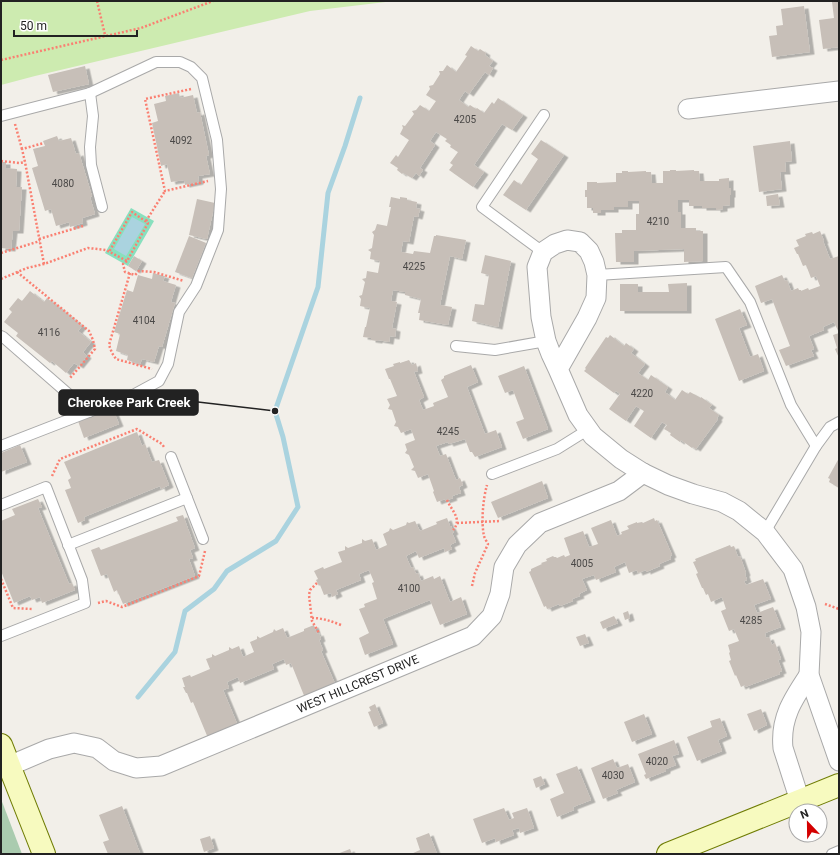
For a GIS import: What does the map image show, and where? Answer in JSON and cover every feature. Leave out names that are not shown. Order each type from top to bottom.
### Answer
[{"type":"street","points":[[688,110],[839,91]]},
{"type":"street","points":[[558,369],[587,318],[596,298],[597,275],[594,262],[589,251],[580,242],[567,240],[555,244],[543,252],[537,267],[541,317],[546,341],[558,369],[578,414],[594,436],[621,459],[643,472],[674,487],[722,502],[739,511],[765,532],[793,569],[806,606],[811,632],[809,675],[839,761]]},
{"type":"street","name":"WEST HILLCREST DRIVE","points":[[9,766],[49,749],[74,742],[97,748],[114,761],[136,768],[161,766],[472,636],[492,616],[500,594],[504,567],[517,545],[540,523],[619,491],[643,472]]},
{"type":"street","points":[[800,800],[783,748],[782,740],[785,718],[798,692],[809,675]]},
{"type":"street","points":[[1,745],[44,854]]},
{"type":"street","points":[[668,854],[701,844],[800,800],[839,785]]},
{"type":"lane","points":[[1,116],[90,93],[156,62],[180,62],[191,67],[202,78],[217,140],[221,190],[218,230],[196,286],[179,312],[168,364],[159,381],[135,394],[1,446]]},
{"type":"lane","points":[[90,93],[93,116],[90,147],[91,165],[102,207]]},
{"type":"lane","points":[[543,252],[482,207],[544,115]]},
{"type":"lane","points":[[597,275],[726,267],[750,302],[791,405],[816,446]]},
{"type":"lane","points":[[1,336],[88,412]]},
{"type":"lane","points":[[456,346],[495,350],[546,341]]},
{"type":"lane","points":[[765,532],[816,446],[830,427],[839,422]]},
{"type":"lane","points":[[492,474],[557,449],[588,429]]},
{"type":"lane","points":[[171,457],[203,539]]},
{"type":"lane","points":[[1,505],[46,487],[82,580],[85,603],[1,636]]},
{"type":"lane","points":[[68,545],[187,498]]},
{"type":"lane","points":[[832,854],[839,851]]},
{"type":"path","points":[[97,1],[105,35]]},
{"type":"path","points":[[1,60],[141,28],[213,1]]},
{"type":"path","points":[[165,191],[145,99],[204,86]]},
{"type":"path","points":[[19,137],[44,264]]},
{"type":"path","points":[[22,149],[44,143]]},
{"type":"path","points":[[1,161],[25,162]]},
{"type":"path","points":[[196,286],[188,282],[154,272],[140,271],[135,275],[125,272],[123,264],[127,261],[148,223],[146,221],[165,191],[220,178]]},
{"type":"path","points":[[109,252],[132,212],[146,221]]},
{"type":"path","points":[[1,253],[83,226]]},
{"type":"path","points":[[1,279],[27,268],[44,264],[88,248],[106,250],[127,261]]},
{"type":"path","points":[[17,272],[89,331],[93,340],[94,349],[62,388]]},
{"type":"path","points":[[130,273],[109,345],[116,359],[164,371]]},
{"type":"path","points":[[46,487],[60,459],[137,429],[162,444],[171,457]]},
{"type":"path","points":[[472,586],[475,573],[488,544],[484,536],[483,510],[485,494],[492,474]]},
{"type":"path","points":[[447,500],[457,518],[457,523],[453,530]]},
{"type":"path","points":[[457,523],[500,521]]},
{"type":"path","points":[[85,603],[96,604],[106,601],[122,607],[199,576],[205,551],[203,539]]},
{"type":"path","points":[[1,579],[13,608],[32,609],[37,622]]},
{"type":"path","points":[[317,583],[310,590],[309,595],[312,618],[319,633]]},
{"type":"path","points":[[825,604],[839,609]]},
{"type":"path","points":[[312,618],[320,618],[341,625]]},
{"type":"green space","points":[[1,1],[394,1],[310,11],[1,85]]},
{"type":"green space","points":[[131,208],[154,221],[128,266],[105,253]]},
{"type":"green space","points":[[1,799],[22,854],[1,854]]},
{"type":"water","points":[[132,217],[145,224],[126,256],[114,249]]},
{"type":"building","points":[[839,1],[839,47],[823,49],[819,20],[834,18],[832,2]]},
{"type":"building","points":[[804,6],[810,52],[772,57],[769,36],[777,35],[776,26],[783,25],[781,9]]},
{"type":"building","points":[[471,46],[478,51],[480,49],[486,53],[485,55],[493,61],[489,66],[493,68],[489,75],[485,72],[469,94],[465,91],[459,100],[468,107],[470,105],[484,113],[492,102],[494,104],[498,98],[523,115],[512,130],[502,124],[474,165],[484,172],[473,187],[449,170],[453,165],[450,163],[458,152],[450,147],[451,145],[445,141],[447,139],[436,132],[430,141],[435,145],[420,168],[423,170],[419,176],[416,173],[412,178],[403,173],[402,174],[397,170],[398,168],[390,163],[396,155],[398,157],[409,140],[400,134],[403,128],[402,125],[405,126],[414,114],[412,111],[416,110],[420,105],[429,111],[436,101],[426,95],[430,89],[429,86],[433,85],[440,74],[439,71],[443,71],[447,65],[456,72],[467,56],[465,55]]},
{"type":"building","points":[[85,66],[89,84],[53,92],[48,75]]},
{"type":"building","points":[[179,93],[180,98],[193,95],[197,113],[200,112],[209,155],[206,156],[210,174],[198,176],[199,182],[185,185],[184,180],[171,182],[167,164],[161,166],[152,123],[158,121],[154,104],[166,101],[165,96]]},
{"type":"building","points":[[57,136],[59,141],[71,138],[76,154],[79,153],[92,196],[90,197],[95,214],[82,218],[83,223],[70,227],[69,222],[56,226],[51,209],[45,211],[32,168],[38,166],[33,149],[45,146],[43,141]]},
{"type":"building","points":[[541,140],[564,155],[526,210],[503,195],[514,180],[521,185],[538,159],[531,154]]},
{"type":"building","points":[[790,141],[792,161],[785,162],[786,172],[780,172],[782,189],[759,192],[753,146]]},
{"type":"building","points":[[1,162],[6,162],[6,168],[17,169],[16,187],[22,187],[19,231],[13,231],[11,249],[1,248]]},
{"type":"building","points":[[622,171],[646,171],[651,172],[652,183],[663,183],[663,171],[699,171],[700,181],[719,181],[719,179],[729,178],[729,188],[731,188],[730,205],[723,206],[723,209],[716,210],[716,208],[689,206],[689,200],[678,200],[678,212],[681,212],[681,228],[696,228],[696,231],[703,231],[703,261],[684,262],[684,249],[634,251],[634,262],[616,262],[615,233],[622,233],[622,230],[636,230],[636,214],[639,214],[639,201],[628,201],[628,207],[614,207],[614,210],[601,210],[601,213],[593,213],[593,208],[587,208],[587,197],[585,197],[585,190],[587,190],[587,182],[616,182],[616,173],[622,173]]},
{"type":"building","points":[[778,194],[780,205],[767,206],[766,196]]},
{"type":"building","points":[[391,197],[400,199],[400,197],[407,198],[407,200],[417,202],[416,208],[420,209],[418,217],[414,216],[409,242],[403,241],[401,252],[413,254],[414,251],[430,253],[434,236],[436,235],[466,240],[462,259],[450,256],[440,305],[452,307],[448,325],[419,320],[420,313],[418,313],[421,299],[405,295],[405,292],[393,290],[391,301],[397,302],[392,328],[396,329],[395,337],[390,336],[389,342],[371,340],[371,338],[363,337],[370,308],[360,306],[361,299],[359,296],[362,295],[365,282],[362,279],[366,278],[367,271],[378,273],[380,261],[370,259],[371,252],[368,250],[372,248],[374,235],[372,232],[375,230],[377,224],[387,226],[391,207],[389,207]]},
{"type":"building","points":[[197,199],[215,203],[207,239],[189,235]]},
{"type":"building","points":[[820,231],[830,259],[839,256],[839,333],[834,322],[823,327],[824,330],[809,336],[814,349],[811,350],[814,356],[786,366],[779,350],[790,346],[772,299],[761,303],[755,286],[782,275],[785,281],[787,280],[791,291],[798,288],[801,291],[808,288],[809,290],[820,286],[816,276],[811,278],[806,265],[803,266],[794,248],[799,246],[796,240],[806,236],[805,234],[812,232],[813,234]]},
{"type":"building","points":[[189,236],[206,243],[192,278],[175,272]]},
{"type":"building","points":[[485,255],[511,261],[498,327],[472,321],[475,304],[484,305],[489,275],[481,273]]},
{"type":"building","points":[[134,256],[142,261],[136,271],[128,266]]},
{"type":"building","points":[[153,273],[165,276],[163,281],[176,285],[171,302],[175,303],[162,347],[159,346],[154,362],[142,359],[140,364],[127,360],[128,355],[116,351],[120,334],[114,332],[127,290],[133,292],[138,275],[152,279]]},
{"type":"building","points":[[687,283],[687,311],[620,311],[620,284],[638,284],[638,292],[669,292],[668,284]]},
{"type":"building","points":[[30,291],[44,302],[47,298],[82,326],[78,331],[91,342],[83,352],[87,356],[79,366],[74,363],[66,373],[52,361],[50,363],[16,336],[18,333],[4,322],[12,312],[9,309],[18,298],[22,301]]},
{"type":"building","points":[[740,309],[747,325],[739,328],[750,357],[758,354],[764,371],[739,381],[715,319]]},
{"type":"building","points":[[839,333],[839,358],[835,349],[837,348],[833,335]]},
{"type":"building","points":[[610,335],[624,346],[626,343],[634,349],[631,353],[645,364],[638,373],[648,380],[651,375],[668,387],[665,392],[675,400],[682,390],[688,394],[690,392],[701,397],[712,405],[709,408],[719,415],[717,418],[718,419],[696,449],[693,447],[692,448],[681,440],[680,442],[670,435],[671,433],[664,429],[667,425],[662,422],[651,438],[634,426],[644,411],[636,406],[626,421],[609,409],[620,394],[616,391],[614,393],[584,371],[606,337],[608,338]]},
{"type":"building","points":[[409,360],[412,365],[416,363],[418,371],[414,372],[424,397],[419,400],[423,410],[434,406],[433,403],[448,397],[441,380],[444,376],[471,365],[478,382],[467,387],[485,434],[496,430],[502,447],[475,457],[472,452],[470,452],[465,439],[436,446],[440,456],[446,454],[456,480],[460,478],[463,485],[459,487],[461,493],[452,496],[453,498],[445,501],[445,499],[437,502],[428,474],[418,478],[415,471],[411,470],[414,467],[409,455],[405,453],[407,450],[405,444],[415,440],[411,429],[401,433],[398,427],[394,426],[396,422],[392,410],[388,409],[390,405],[387,399],[397,396],[385,369],[394,366],[393,364]]},
{"type":"building","points":[[524,366],[548,429],[523,439],[516,422],[524,419],[513,390],[505,393],[498,376]]},
{"type":"building","points":[[112,407],[119,424],[84,438],[78,421]]},
{"type":"building","points":[[137,432],[142,446],[145,444],[152,462],[159,460],[169,485],[161,489],[160,486],[84,517],[85,520],[78,523],[65,490],[71,488],[68,480],[71,478],[64,462]]},
{"type":"building","points":[[20,445],[27,462],[1,472],[1,453]]},
{"type":"building","points":[[839,458],[839,488],[829,482],[830,479],[828,478]]},
{"type":"building","points":[[542,481],[548,498],[498,518],[491,502]]},
{"type":"building","points":[[38,499],[42,507],[38,508],[69,584],[72,583],[75,590],[42,603],[40,597],[32,600],[30,596],[14,603],[1,571],[1,521],[15,515],[12,509]]},
{"type":"building","points":[[183,515],[195,548],[190,550],[193,558],[189,559],[195,576],[123,604],[117,590],[114,592],[107,574],[101,576],[91,550],[99,547],[101,550],[178,521],[176,517]]},
{"type":"building","points":[[447,518],[454,532],[452,533],[456,542],[450,545],[452,549],[445,552],[444,548],[419,558],[416,551],[406,556],[411,568],[413,567],[416,574],[418,573],[421,581],[433,576],[434,579],[440,576],[450,602],[461,597],[467,614],[440,625],[430,600],[383,619],[393,644],[365,655],[359,638],[369,633],[359,609],[365,607],[364,604],[377,599],[372,583],[374,582],[369,570],[359,574],[361,580],[336,590],[338,594],[332,597],[331,593],[324,595],[316,580],[318,579],[314,571],[342,562],[338,552],[345,550],[345,546],[348,548],[362,543],[362,539],[365,541],[372,539],[376,550],[387,545],[383,534],[389,531],[390,528],[393,530],[406,525],[407,522],[409,523],[415,521],[420,531]]},
{"type":"building","points":[[654,518],[655,521],[657,520],[672,555],[670,556],[671,559],[646,572],[646,570],[638,573],[637,570],[629,573],[625,562],[614,567],[616,572],[596,580],[594,575],[582,579],[587,590],[579,594],[580,596],[572,599],[573,601],[560,606],[559,604],[547,609],[546,606],[544,607],[529,572],[531,569],[547,561],[546,559],[553,556],[557,558],[564,555],[565,557],[570,555],[564,538],[583,531],[589,547],[598,544],[591,528],[611,520],[617,536],[622,534],[621,532],[629,529],[627,526],[637,522],[643,523]]},
{"type":"building","points":[[730,545],[731,547],[734,546],[738,557],[740,556],[746,573],[747,580],[744,581],[746,585],[763,579],[771,599],[754,605],[757,613],[773,607],[781,627],[765,633],[766,638],[769,637],[772,645],[775,643],[781,659],[778,660],[782,671],[779,672],[780,674],[745,687],[745,685],[741,687],[729,661],[731,660],[728,645],[739,641],[734,629],[729,631],[721,611],[726,609],[722,597],[711,602],[708,594],[706,595],[702,588],[693,562],[696,561],[695,559]]},
{"type":"building","points":[[628,611],[630,618],[625,620],[623,613]]},
{"type":"building","points":[[614,616],[618,623],[603,629],[600,622]]},
{"type":"building","points":[[314,625],[317,634],[319,633],[321,639],[319,640],[323,650],[321,651],[336,686],[305,698],[291,663],[286,665],[284,659],[272,664],[274,669],[240,683],[238,677],[227,682],[229,688],[223,690],[238,726],[208,738],[193,702],[191,703],[183,687],[185,687],[182,678],[190,675],[191,677],[210,669],[206,659],[212,657],[212,654],[215,656],[229,650],[229,647],[232,649],[239,646],[243,657],[254,652],[250,642],[257,639],[257,636],[260,638],[273,632],[274,629],[276,631],[283,628],[287,638]]},
{"type":"building","points":[[585,634],[589,643],[580,646],[576,637]]},
{"type":"building","points":[[375,704],[383,723],[374,727],[368,712],[371,711],[369,707]]},
{"type":"building","points":[[761,709],[767,725],[754,731],[747,714]]},
{"type":"building","points":[[644,714],[652,734],[632,742],[624,722]]},
{"type":"building","points":[[720,718],[727,736],[718,740],[722,751],[697,761],[687,737],[712,727],[710,721]]},
{"type":"building","points":[[674,740],[679,754],[672,756],[676,765],[666,769],[666,771],[646,779],[644,775],[646,774],[638,754]]},
{"type":"building","points":[[613,759],[617,768],[628,764],[635,782],[616,790],[618,793],[603,799],[591,768]]},
{"type":"building","points":[[577,766],[591,800],[573,807],[574,810],[557,817],[550,799],[564,793],[556,774]]},
{"type":"building","points":[[541,776],[545,784],[536,788],[533,779]]},
{"type":"building","points":[[122,806],[140,853],[108,854],[103,842],[109,840],[99,815]]},
{"type":"building","points":[[504,808],[509,820],[514,818],[512,813],[527,808],[534,828],[520,833],[519,828],[512,830],[514,835],[496,842],[495,838],[482,843],[473,819]]},
{"type":"building","points":[[429,833],[437,854],[411,854],[420,850],[416,838]]},
{"type":"building","points":[[210,836],[214,848],[204,852],[200,839]]},
{"type":"building","points":[[350,849],[352,854],[337,854]]},
{"type":"waterway","points":[[138,697],[175,652],[185,611],[214,589],[227,571],[276,541],[298,507],[283,437],[275,411],[318,287],[328,193],[360,98]]},
{"type":"place","name":"Cherokee Park Creek","points":[[275,411]]}]
